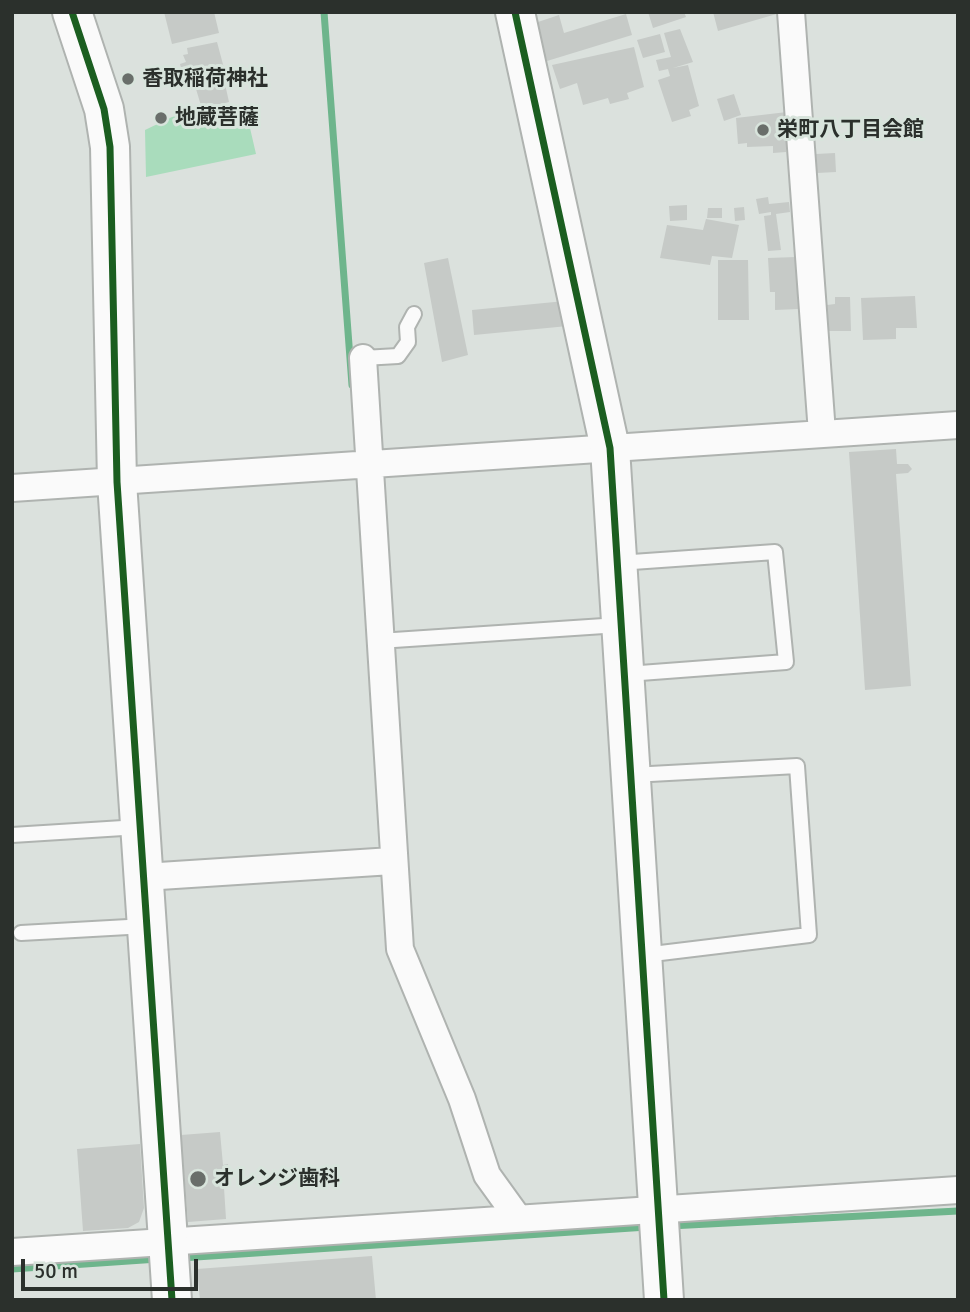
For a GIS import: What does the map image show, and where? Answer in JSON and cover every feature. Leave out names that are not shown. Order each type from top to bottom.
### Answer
[{"type":"street","points":[[72,12],[104,109],[110,147],[117,482],[172,1300]]},
{"type":"street","points":[[515,12],[610,448],[664,1300]]},
{"type":"street","points":[[791,12],[822,433]]},
{"type":"street","points":[[363,358],[392,861],[400,949],[462,1099],[487,1175],[518,1218]]},
{"type":"street","points":[[12,488],[958,425]]},
{"type":"street","points":[[144,877],[392,861]]},
{"type":"street","points":[[12,1252],[518,1218],[660,1223],[958,1190]]},
{"type":"lane","points":[[363,358],[398,356],[408,342],[407,327],[414,314]]},
{"type":"lane","points":[[617,563],[775,552],[786,662],[624,675]]},
{"type":"lane","points":[[379,641],[621,625]]},
{"type":"lane","points":[[631,775],[797,766],[798,779],[809,935],[644,955]]},
{"type":"lane","points":[[12,835],[140,827]]},
{"type":"lane","points":[[21,933],[148,926]]},
{"type":"green space","points":[[198,111],[203,126],[247,115],[256,154],[146,177],[145,130],[172,117]]},
{"type":"building","points":[[164,12],[214,12],[219,33],[172,44]]},
{"type":"building","points":[[648,12],[684,12],[686,17],[653,28]]},
{"type":"building","points":[[713,12],[780,12],[780,13],[718,31]]},
{"type":"building","points":[[626,14],[632,35],[547,61],[535,23],[559,15],[564,33]]},
{"type":"building","points":[[680,29],[693,62],[673,68],[688,65],[699,106],[689,110],[691,116],[672,122],[658,80],[670,76],[668,69],[659,71],[656,60],[671,57],[664,33]]},
{"type":"building","points":[[660,34],[665,52],[643,58],[637,40]]},
{"type":"building","points":[[217,42],[228,83],[225,84],[229,102],[202,109],[196,89],[191,90],[190,81],[185,83],[180,64],[186,62],[183,55],[188,54],[187,48]]},
{"type":"building","points":[[634,47],[644,87],[627,93],[629,99],[610,104],[608,98],[583,105],[577,83],[560,89],[552,65]]},
{"type":"building","points":[[734,94],[741,115],[724,121],[717,99]]},
{"type":"building","points":[[787,112],[786,152],[773,153],[773,146],[747,147],[747,143],[738,144],[736,118]]},
{"type":"building","points":[[835,153],[836,172],[817,173],[816,154]]},
{"type":"building","points":[[768,197],[769,204],[789,202],[790,212],[776,214],[781,250],[768,251],[764,216],[771,215],[771,212],[759,214],[756,199]]},
{"type":"building","points":[[687,205],[687,220],[670,221],[669,206]]},
{"type":"building","points":[[744,207],[745,220],[735,221],[734,208]]},
{"type":"building","points":[[708,208],[722,208],[722,218],[707,218]]},
{"type":"building","points":[[706,219],[739,225],[732,258],[712,256],[710,265],[660,258],[667,225],[703,230]]},
{"type":"building","points":[[796,257],[798,309],[775,310],[775,292],[770,292],[768,258]]},
{"type":"building","points":[[448,258],[468,355],[442,362],[424,263]]},
{"type":"building","points":[[718,260],[748,260],[749,320],[718,320]]},
{"type":"building","points":[[915,296],[917,328],[896,328],[896,339],[863,340],[861,298]]},
{"type":"building","points":[[835,297],[850,297],[851,331],[828,331],[827,305],[835,304]]},
{"type":"building","points":[[565,301],[568,326],[474,335],[472,310]]},
{"type":"building","points":[[896,449],[897,464],[908,464],[912,469],[908,473],[896,474],[911,686],[865,690],[849,452]]},
{"type":"building","points":[[220,1132],[223,1165],[228,1164],[230,1187],[224,1188],[226,1219],[188,1222],[181,1135]]},
{"type":"building","points":[[140,1144],[144,1208],[139,1222],[128,1228],[83,1231],[77,1149]]},
{"type":"building","points":[[372,1256],[376,1300],[200,1300],[197,1269]]},
{"type":"waterway","points":[[324,12],[352,385]]},
{"type":"waterway","points":[[670,1226],[958,1211]]},
{"type":"waterway","points":[[181,1258],[647,1227]]},
{"type":"waterway","points":[[12,1269],[158,1259]]},
{"type":"cycle path","points":[[72,12],[104,109],[110,147],[117,482],[172,1300]]},
{"type":"cycle path","points":[[515,12],[610,448],[664,1300]]},
{"type":"place","name":"香取稲荷神社","points":[[128,79]]},
{"type":"place","name":"地蔵菩薩","points":[[161,118]]},
{"type":"place","name":"栄町八丁目会館","points":[[763,130]]},
{"type":"place","name":"オレンジ歯科","points":[[198,1179]]}]
